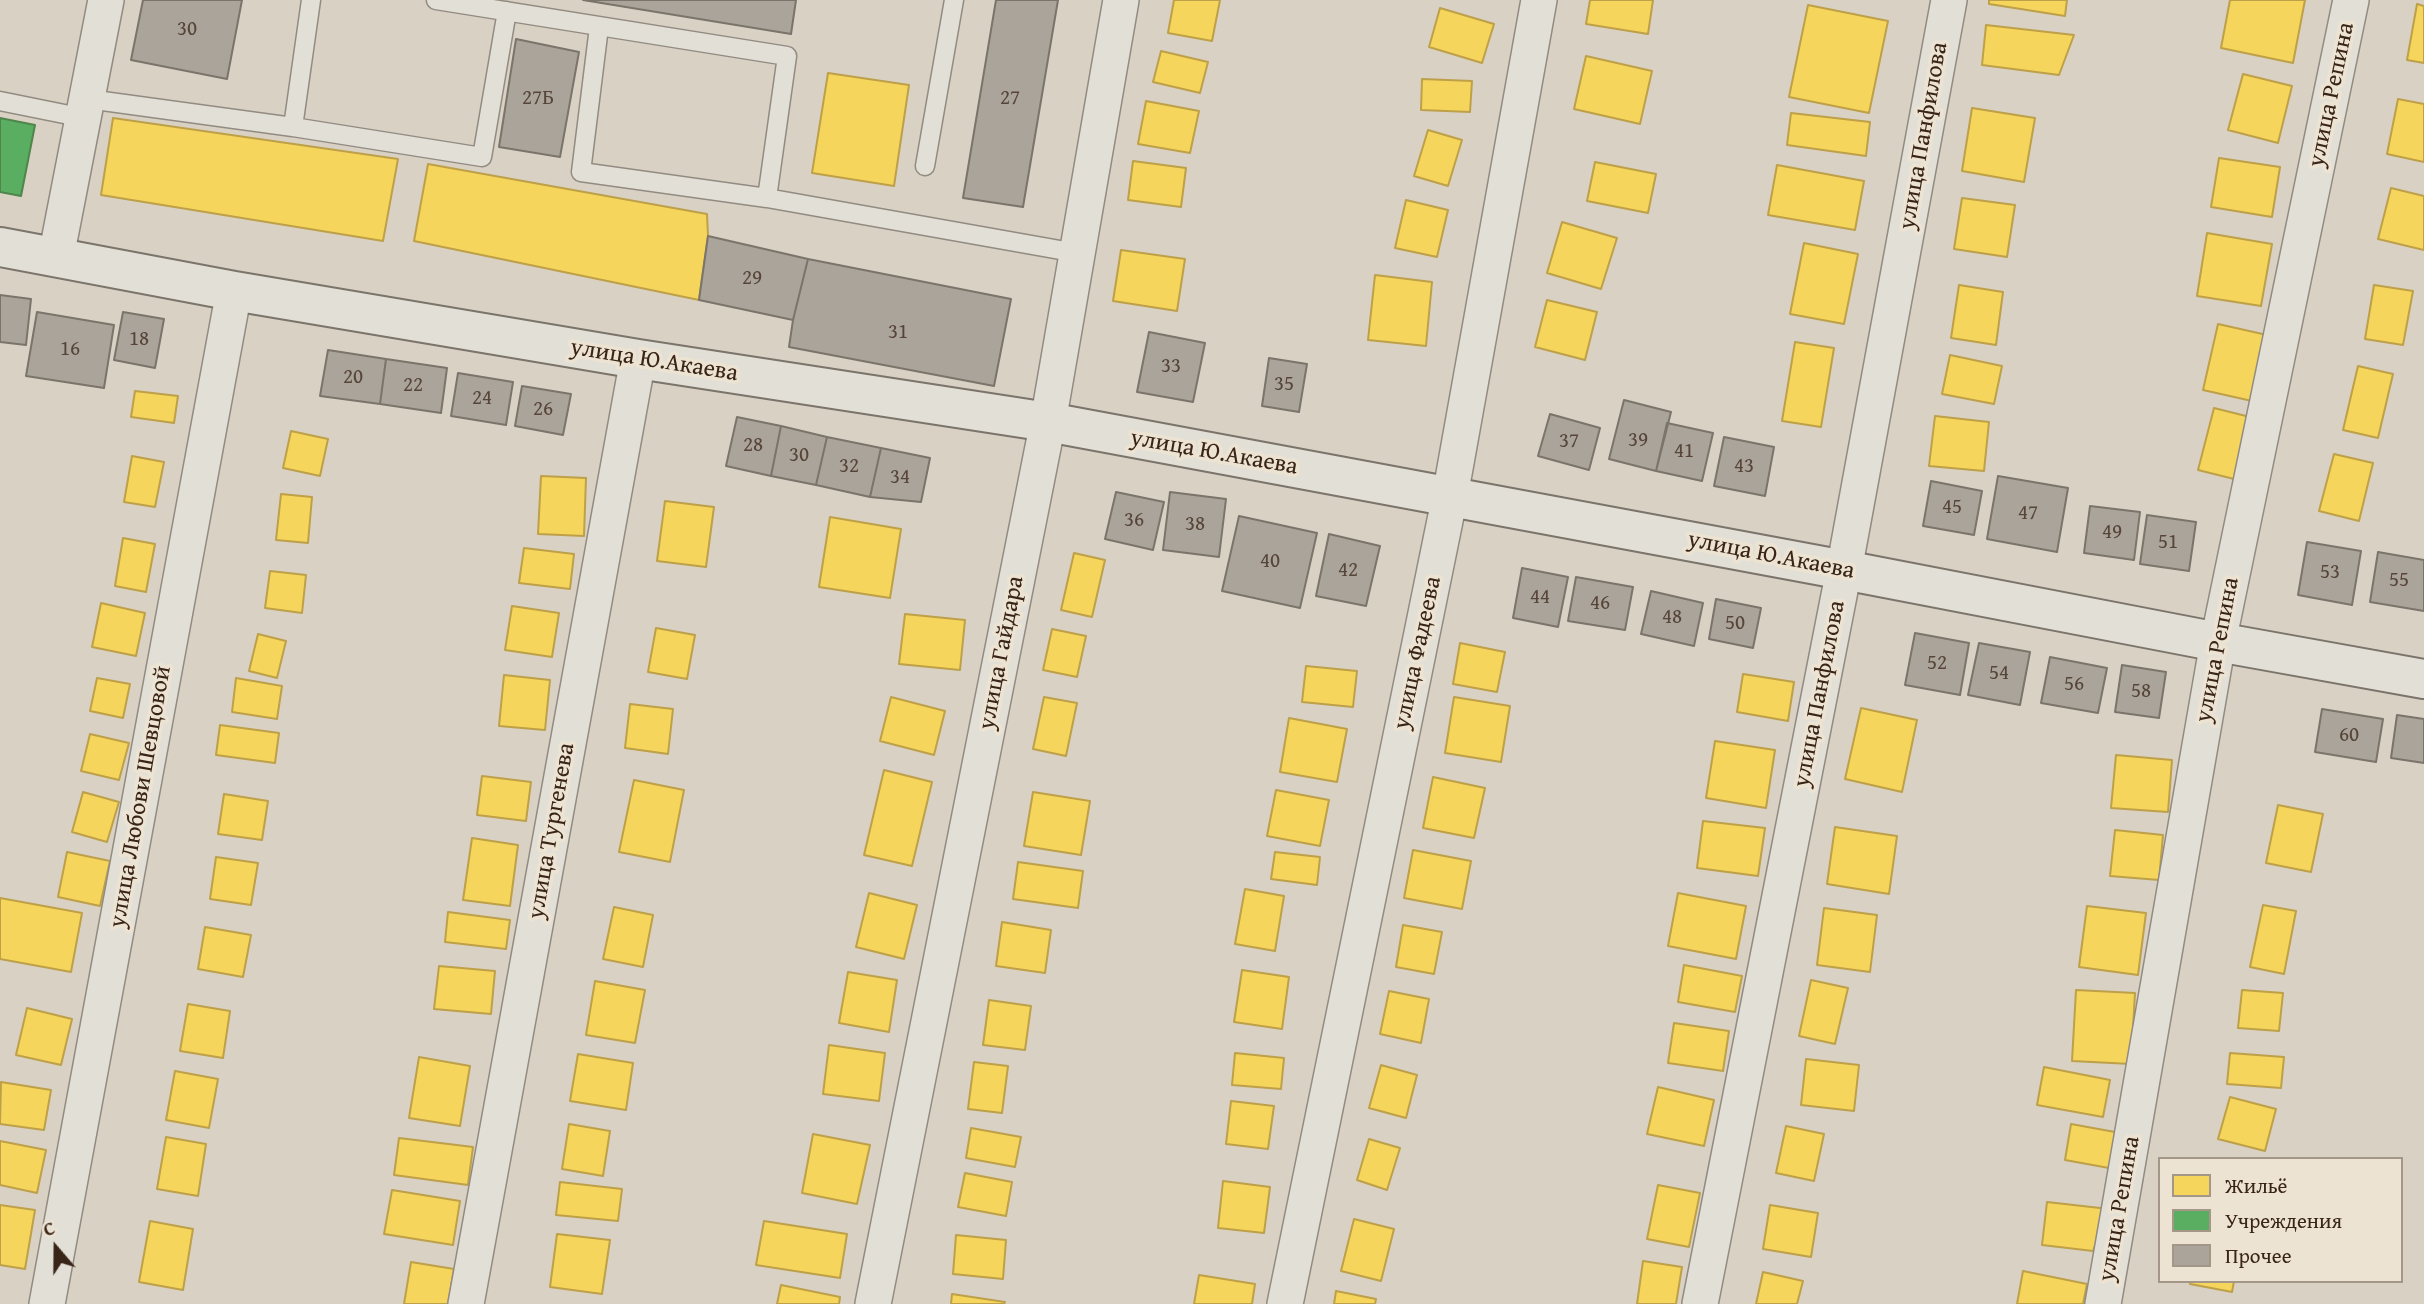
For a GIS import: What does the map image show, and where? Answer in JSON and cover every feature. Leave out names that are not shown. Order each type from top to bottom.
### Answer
[{"type":"main road","name":"улица Ю.Акаева","points":[[0,247],[234,291],[638,359],[1048,422],[2424,679]]},
{"type":"street","points":[[56,257],[106,0]]},
{"type":"street","name":"улица Гайдара","points":[[873,1304],[1048,422],[1121,0]]},
{"type":"street","name":"улица Фадеева","points":[[1285,1304],[1450,496],[1539,0]]},
{"type":"street","name":"улица Панфилова","points":[[1700,1304],[1844,570],[1949,0]]},
{"type":"street","name":"улица Репина","points":[[2103,1304],[2218,642],[2351,0]]},
{"type":"street","name":"улица Любови Шевцовой","points":[[47,1304],[234,291]]},
{"type":"street","name":"улица Тургенева","points":[[466,1304],[638,359]]},
{"type":"lane","points":[[293,127],[311,0]]},
{"type":"lane","points":[[436,0],[787,57],[767,198]]},
{"type":"lane","points":[[925,166],[954,0]]},
{"type":"lane","points":[[0,101],[293,127],[482,157],[507,11]]},
{"type":"lane","points":[[599,27],[581,172],[767,198],[1077,253]]},
{"type":"building: Жильё","points":[[1174,0],[1220,0],[1212,41],[1168,33]]},
{"type":"building: Жильё","points":[[1590,0],[1653,0],[1648,34],[1586,24]]},
{"type":"building: Жильё","points":[[1989,0],[2067,0],[2065,16],[1989,4]]},
{"type":"building: Жильё","points":[[2230,0],[2305,0],[2293,63],[2221,48]]},
{"type":"building: Жильё","points":[[2417,4],[2424,6],[2424,63],[2407,60]]},
{"type":"building: Жильё","points":[[1808,5],[1888,21],[1869,113],[1789,97]]},
{"type":"building: Жильё","points":[[1440,8],[1494,24],[1482,63],[1429,47]]},
{"type":"building: Жильё","points":[[1986,25],[2074,35],[2059,75],[1982,65]]},
{"type":"building: Жильё","points":[[1161,51],[1208,62],[1200,93],[1153,82]]},
{"type":"building: Жильё","points":[[1586,56],[1652,71],[1640,124],[1574,109]]},
{"type":"building: Жильё","points":[[828,73],[909,85],[894,186],[812,173]]},
{"type":"building: Жильё","points":[[2243,74],[2292,86],[2278,143],[2228,130]]},
{"type":"building: Жильё","points":[[1422,79],[1472,81],[1470,112],[1421,110]]},
{"type":"building: Жильё","points":[[2398,99],[2424,104],[2424,162],[2387,154]]},
{"type":"building: Жильё","points":[[1146,101],[1199,111],[1190,153],[1138,144]]},
{"type":"building: Жильё","points":[[1972,108],[2035,118],[2024,182],[1962,171]]},
{"type":"building: Жильё","points":[[1791,113],[1870,122],[1866,156],[1787,145]]},
{"type":"building: Жильё","points":[[113,118],[398,159],[383,241],[101,195]]},
{"type":"building: Жильё","points":[[1428,130],[1462,140],[1448,186],[1414,176]]},
{"type":"building: Жильё","points":[[2219,158],[2280,167],[2272,217],[2211,207]]},
{"type":"building: Жильё","points":[[1133,161],[1186,168],[1181,207],[1128,200]]},
{"type":"building: Жильё","points":[[1595,162],[1656,174],[1648,213],[1587,201]]},
{"type":"building: Жильё","points":[[428,164],[707,214],[708,236],[699,300],[414,241]]},
{"type":"building: Жильё","points":[[1777,165],[1864,181],[1855,230],[1768,215]]},
{"type":"building: Жильё","points":[[2391,188],[2424,196],[2424,250],[2378,239]]},
{"type":"building: Жильё","points":[[1962,198],[2015,205],[2007,257],[1954,249]]},
{"type":"building: Жильё","points":[[1406,200],[1448,210],[1437,257],[1395,248]]},
{"type":"building: Жильё","points":[[1562,222],[1617,238],[1601,289],[1547,273]]},
{"type":"building: Жильё","points":[[2207,233],[2272,244],[2261,306],[2197,296]]},
{"type":"building: Жильё","points":[[1804,243],[1858,254],[1844,324],[1790,314]]},
{"type":"building: Жильё","points":[[1121,250],[1185,259],[1177,311],[1113,301]]},
{"type":"building: Жильё","points":[[1375,275],[1432,282],[1426,346],[1368,340]]},
{"type":"building: Жильё","points":[[1959,285],[2003,292],[1996,345],[1951,338]]},
{"type":"building: Жильё","points":[[2374,285],[2413,291],[2403,345],[2365,339]]},
{"type":"building: Жильё","points":[[1547,300],[1597,312],[1585,360],[1535,347]]},
{"type":"building: Жильё","points":[[2218,324],[2267,335],[2252,401],[2203,390]]},
{"type":"building: Жильё","points":[[1795,342],[1834,348],[1821,427],[1782,421]]},
{"type":"building: Жильё","points":[[1950,355],[2002,366],[1994,404],[1942,394]]},
{"type":"building: Жильё","points":[[2358,366],[2393,374],[2378,438],[2343,430]]},
{"type":"building: Жильё","points":[[135,391],[178,396],[174,423],[131,417]]},
{"type":"building: Жильё","points":[[2214,408],[2254,418],[2238,480],[2198,470]]},
{"type":"building: Жильё","points":[[1935,416],[1989,422],[1984,471],[1929,466]]},
{"type":"building: Жильё","points":[[291,431],[328,439],[320,476],[283,468]]},
{"type":"building: Жильё","points":[[2334,454],[2373,463],[2359,521],[2319,511]]},
{"type":"building: Жильё","points":[[132,456],[164,462],[155,507],[124,502]]},
{"type":"building: Жильё","points":[[541,476],[586,478],[584,536],[538,534]]},
{"type":"building: Жильё","points":[[281,494],[312,497],[308,543],[276,540]]},
{"type":"building: Жильё","points":[[665,501],[714,507],[706,567],[657,561]]},
{"type":"building: Жильё","points":[[830,517],[901,529],[890,598],[819,587]]},
{"type":"building: Жильё","points":[[123,538],[155,544],[146,592],[115,586]]},
{"type":"building: Жильё","points":[[524,548],[574,554],[570,589],[519,583]]},
{"type":"building: Жильё","points":[[1074,553],[1105,560],[1092,617],[1061,610]]},
{"type":"building: Жильё","points":[[270,571],[306,575],[302,613],[265,608]]},
{"type":"building: Жильё","points":[[101,603],[145,613],[136,656],[92,647]]},
{"type":"building: Жильё","points":[[512,606],[559,613],[552,657],[505,650]]},
{"type":"building: Жильё","points":[[905,614],[965,620],[960,670],[899,664]]},
{"type":"building: Жильё","points":[[656,628],[695,635],[687,679],[648,672]]},
{"type":"building: Жильё","points":[[1052,629],[1086,636],[1077,677],[1043,670]]},
{"type":"building: Жильё","points":[[258,634],[286,641],[277,678],[249,671]]},
{"type":"building: Жильё","points":[[1460,643],[1505,652],[1497,692],[1453,684]]},
{"type":"building: Жильё","points":[[1306,666],[1357,671],[1353,707],[1302,702]]},
{"type":"building: Жильё","points":[[1743,674],[1794,682],[1788,721],[1737,712]]},
{"type":"building: Жильё","points":[[504,675],[550,680],[545,730],[499,726]]},
{"type":"building: Жильё","points":[[97,678],[130,684],[123,718],[90,711]]},
{"type":"building: Жильё","points":[[236,678],[282,686],[277,719],[232,712]]},
{"type":"building: Жильё","points":[[891,697],[945,711],[934,755],[880,741]]},
{"type":"building: Жильё","points":[[1044,697],[1077,703],[1066,756],[1033,749]]},
{"type":"building: Жильё","points":[[1454,697],[1510,706],[1501,762],[1445,753]]},
{"type":"building: Жильё","points":[[630,704],[673,709],[668,754],[625,748]]},
{"type":"building: Жильё","points":[[1861,708],[1917,720],[1902,792],[1845,779]]},
{"type":"building: Жильё","points":[[1289,718],[1347,729],[1337,782],[1280,772]]},
{"type":"building: Жильё","points":[[220,725],[279,733],[275,763],[216,755]]},
{"type":"building: Жильё","points":[[90,734],[129,743],[119,780],[81,771]]},
{"type":"building: Жильё","points":[[1715,741],[1775,750],[1766,808],[1706,798]]},
{"type":"building: Жильё","points":[[2116,755],[2172,760],[2168,812],[2111,808]]},
{"type":"building: Жильё","points":[[884,770],[932,782],[912,866],[864,855]]},
{"type":"building: Жильё","points":[[482,776],[531,782],[526,821],[477,815]]},
{"type":"building: Жильё","points":[[1433,777],[1485,788],[1474,838],[1423,828]]},
{"type":"building: Жильё","points":[[634,780],[684,790],[670,862],[619,852]]},
{"type":"building: Жильё","points":[[1276,790],[1329,800],[1320,846],[1267,836]]},
{"type":"building: Жильё","points":[[83,792],[119,802],[107,842],[72,832]]},
{"type":"building: Жильё","points":[[1033,792],[1090,801],[1081,855],[1024,846]]},
{"type":"building: Жильё","points":[[224,794],[268,801],[262,840],[218,834]]},
{"type":"building: Жильё","points":[[2278,805],[2323,814],[2311,872],[2266,863]]},
{"type":"building: Жильё","points":[[1703,821],[1765,828],[1758,876],[1697,868]]},
{"type":"building: Жильё","points":[[1835,827],[1897,836],[1889,894],[1827,884]]},
{"type":"building: Жильё","points":[[2115,830],[2163,835],[2159,880],[2110,876]]},
{"type":"building: Жильё","points":[[472,838],[518,845],[510,906],[463,900]]},
{"type":"building: Жильё","points":[[1413,850],[1471,861],[1462,909],[1404,898]]},
{"type":"building: Жильё","points":[[67,852],[110,861],[100,906],[58,897]]},
{"type":"building: Жильё","points":[[1275,852],[1320,857],[1317,885],[1271,879]]},
{"type":"building: Жильё","points":[[216,857],[258,863],[251,905],[210,899]]},
{"type":"building: Жильё","points":[[1018,862],[1083,871],[1078,908],[1013,899]]},
{"type":"building: Жильё","points":[[1245,889],[1284,896],[1275,951],[1235,944]]},
{"type":"building: Жильё","points":[[869,893],[917,905],[904,959],[856,947]]},
{"type":"building: Жильё","points":[[1678,893],[1746,906],[1736,959],[1668,946]]},
{"type":"building: Жильё","points":[[0,898],[82,913],[71,972],[0,959]]},
{"type":"building: Жильё","points":[[2263,905],[2296,911],[2284,974],[2250,967]]},
{"type":"building: Жильё","points":[[2087,906],[2146,913],[2138,975],[2079,967]]},
{"type":"building: Жильё","points":[[614,907],[653,915],[643,967],[603,959]]},
{"type":"building: Жильё","points":[[1824,908],[1877,915],[1870,972],[1817,965]]},
{"type":"building: Жильё","points":[[448,912],[510,920],[506,949],[445,942]]},
{"type":"building: Жильё","points":[[1002,922],[1051,930],[1045,973],[996,966]]},
{"type":"building: Жильё","points":[[1403,925],[1442,932],[1434,974],[1396,967]]},
{"type":"building: Жильё","points":[[205,927],[251,935],[243,977],[198,969]]},
{"type":"building: Жильё","points":[[1684,965],[1742,976],[1735,1012],[1678,1002]]},
{"type":"building: Жильё","points":[[439,966],[495,971],[491,1014],[434,1009]]},
{"type":"building: Жильё","points":[[1242,970],[1289,977],[1282,1029],[1234,1022]]},
{"type":"building: Жильё","points":[[848,972],[897,980],[889,1032],[839,1023]]},
{"type":"building: Жильё","points":[[1811,980],[1848,988],[1835,1044],[1799,1036]]},
{"type":"building: Жильё","points":[[595,981],[645,990],[635,1043],[586,1035]]},
{"type":"building: Жильё","points":[[2076,990],[2135,993],[2131,1064],[2072,1061]]},
{"type":"building: Жильё","points":[[2242,990],[2283,993],[2279,1031],[2238,1028]]},
{"type":"building: Жильё","points":[[1389,991],[1429,999],[1421,1043],[1380,1034]]},
{"type":"building: Жильё","points":[[989,1000],[1031,1006],[1025,1050],[983,1045]]},
{"type":"building: Жильё","points":[[188,1004],[230,1011],[223,1058],[180,1051]]},
{"type":"building: Жильё","points":[[27,1008],[72,1019],[61,1065],[16,1055]]},
{"type":"building: Жильё","points":[[1674,1023],[1729,1031],[1723,1071],[1668,1063]]},
{"type":"building: Жильё","points":[[829,1045],[885,1053],[879,1101],[823,1094]]},
{"type":"building: Жильё","points":[[1235,1053],[1284,1058],[1281,1089],[1232,1085]]},
{"type":"building: Жильё","points":[[2230,1053],[2284,1057],[2281,1088],[2227,1084]]},
{"type":"building: Жильё","points":[[578,1054],[633,1063],[626,1110],[570,1101]]},
{"type":"building: Жильё","points":[[419,1057],[470,1066],[460,1126],[409,1118]]},
{"type":"building: Жильё","points":[[1806,1059],[1859,1065],[1854,1111],[1801,1105]]},
{"type":"building: Жильё","points":[[974,1062],[1008,1066],[1002,1113],[968,1109]]},
{"type":"building: Жильё","points":[[1381,1065],[1417,1075],[1406,1118],[1369,1108]]},
{"type":"building: Жильё","points":[[2044,1067],[2110,1080],[2103,1117],[2037,1105]]},
{"type":"building: Жильё","points":[[175,1071],[218,1079],[209,1128],[166,1120]]},
{"type":"building: Жильё","points":[[1,1082],[51,1090],[44,1130],[0,1124]]},
{"type":"building: Жильё","points":[[1658,1087],[1714,1100],[1704,1146],[1647,1134]]},
{"type":"building: Жильё","points":[[2230,1097],[2276,1109],[2265,1151],[2218,1139]]},
{"type":"building: Жильё","points":[[1231,1101],[1274,1106],[1268,1149],[1226,1144]]},
{"type":"building: Жильё","points":[[569,1124],[610,1131],[603,1176],[562,1169]]},
{"type":"building: Жильё","points":[[2071,1124],[2126,1134],[2120,1170],[2065,1160]]},
{"type":"building: Жильё","points":[[1786,1126],[1824,1134],[1814,1181],[1776,1173]]},
{"type":"building: Жильё","points":[[971,1128],[1021,1137],[1015,1167],[966,1158]]},
{"type":"building: Жильё","points":[[813,1134],[870,1145],[857,1204],[802,1193]]},
{"type":"building: Жильё","points":[[166,1137],[206,1144],[198,1196],[157,1189]]},
{"type":"building: Жильё","points":[[399,1138],[473,1147],[468,1185],[394,1175]]},
{"type":"building: Жильё","points":[[1369,1139],[1400,1148],[1387,1190],[1357,1180]]},
{"type":"building: Жильё","points":[[0,1141],[46,1150],[37,1193],[0,1185]]},
{"type":"building: Жильё","points":[[965,1173],[1012,1182],[1006,1216],[958,1207]]},
{"type":"building: Жильё","points":[[1223,1181],[1270,1187],[1264,1233],[1218,1228]]},
{"type":"building: Жильё","points":[[560,1182],[622,1189],[618,1221],[556,1215]]},
{"type":"building: Жильё","points":[[1658,1185],[1700,1193],[1689,1247],[1647,1239]]},
{"type":"building: Жильё","points":[[392,1190],[460,1201],[453,1245],[384,1234]]},
{"type":"building: Жильё","points":[[2047,1202],[2109,1209],[2093,1251],[2042,1245]]},
{"type":"building: Жильё","points":[[0,1205],[35,1210],[25,1269],[0,1265]]},
{"type":"building: Жильё","points":[[1770,1205],[1818,1213],[1811,1257],[1763,1249]]},
{"type":"building: Жильё","points":[[1354,1219],[1394,1229],[1381,1281],[1341,1271]]},
{"type":"building: Жильё","points":[[150,1221],[193,1229],[183,1290],[139,1282]]},
{"type":"building: Жильё","points":[[764,1221],[847,1234],[840,1278],[756,1265]]},
{"type":"building: Жильё","points":[[557,1234],[610,1240],[602,1294],[550,1287]]},
{"type":"building: Жильё","points":[[956,1235],[1006,1240],[1003,1279],[953,1274]]},
{"type":"building: Жильё","points":[[1643,1261],[1682,1267],[1676,1304],[1637,1304]]},
{"type":"building: Жильё","points":[[411,1262],[454,1269],[448,1304],[404,1304]]},
{"type":"building: Жильё","points":[[2023,1271],[2087,1284],[2083,1304],[2017,1304]]},
{"type":"building: Жильё","points":[[1763,1272],[1803,1281],[1797,1304],[1756,1304]]},
{"type":"building: Жильё","points":[[1199,1275],[1255,1284],[1252,1304],[1194,1304]]},
{"type":"building: Жильё","points":[[2190,1283],[2234,1283],[2232,1292]]},
{"type":"building: Жильё","points":[[781,1285],[840,1297],[839,1304],[777,1304]]},
{"type":"building: Жильё","points":[[1336,1291],[1376,1299],[1375,1304],[1334,1304]]},
{"type":"building: Жильё","points":[[952,1294],[1005,1302],[951,1304]]},
{"type":"building: Учреждения","points":[[0,118],[35,125],[21,196],[0,192]]},
{"type":"building: Прочее","points":[[143,0],[242,0],[227,79],[131,60]]},
{"type":"building: Прочее","points":[[583,0],[796,0],[791,34]]},
{"type":"building: Прочее","points":[[996,0],[1058,0],[1023,207],[963,198]]},
{"type":"building: Прочее","points":[[516,39],[579,52],[560,157],[499,147]]},
{"type":"building: Прочее","points":[[708,236],[808,259],[793,320],[699,300]]},
{"type":"building: Прочее","points":[[808,259],[1011,299],[994,386],[789,347]]},
{"type":"building: Прочее","points":[[0,295],[31,299],[26,345],[0,342]]},
{"type":"building: Прочее","points":[[37,312],[114,325],[104,388],[26,376]]},
{"type":"building: Прочее","points":[[123,312],[164,319],[155,368],[114,360]]},
{"type":"building: Прочее","points":[[1149,332],[1205,343],[1193,402],[1137,392]]},
{"type":"building: Прочее","points":[[328,350],[386,359],[380,404],[320,396]]},
{"type":"building: Прочее","points":[[1269,358],[1307,364],[1299,412],[1262,406]]},
{"type":"building: Прочее","points":[[386,359],[447,368],[441,413],[380,404]]},
{"type":"building: Прочее","points":[[458,373],[513,382],[506,425],[451,416]]},
{"type":"building: Прочее","points":[[522,386],[571,394],[563,435],[515,426]]},
{"type":"building: Прочее","points":[[1624,400],[1671,412],[1656,471],[1609,459]]},
{"type":"building: Прочее","points":[[1550,414],[1600,428],[1589,470],[1538,456]]},
{"type":"building: Прочее","points":[[737,417],[781,426],[771,476],[726,466]]},
{"type":"building: Прочее","points":[[1667,423],[1713,433],[1702,481],[1656,471]]},
{"type":"building: Прочее","points":[[781,426],[827,437],[816,485],[771,476]]},
{"type":"building: Прочее","points":[[827,437],[881,448],[870,497],[816,485]]},
{"type":"building: Прочее","points":[[1724,437],[1774,447],[1765,496],[1714,486]]},
{"type":"building: Прочее","points":[[881,448],[930,458],[921,502],[870,497]]},
{"type":"building: Прочее","points":[[1998,476],[2068,488],[2057,552],[1987,539]]},
{"type":"building: Прочее","points":[[1931,481],[1982,491],[1974,535],[1923,526]]},
{"type":"building: Прочее","points":[[1116,492],[1164,502],[1153,550],[1105,539]]},
{"type":"building: Прочее","points":[[1170,492],[1226,499],[1219,557],[1163,550]]},
{"type":"building: Прочее","points":[[2090,506],[2140,512],[2134,560],[2084,553]]},
{"type":"building: Прочее","points":[[2147,515],[2196,522],[2189,571],[2140,564]]},
{"type":"building: Прочее","points":[[1239,516],[1317,533],[1300,608],[1222,591]]},
{"type":"building: Прочее","points":[[1329,534],[1380,546],[1366,606],[1316,596]]},
{"type":"building: Прочее","points":[[2307,542],[2361,551],[2352,605],[2298,595]]},
{"type":"building: Прочее","points":[[2378,552],[2424,560],[2424,611],[2370,602]]},
{"type":"building: Прочее","points":[[1522,568],[1568,577],[1558,627],[1513,618]]},
{"type":"building: Прочее","points":[[1576,577],[1633,587],[1625,630],[1568,621]]},
{"type":"building: Прочее","points":[[1651,591],[1703,603],[1694,646],[1641,634]]},
{"type":"building: Прочее","points":[[1716,599],[1761,608],[1753,648],[1709,639]]},
{"type":"building: Прочее","points":[[1915,633],[1969,643],[1960,695],[1905,685]]},
{"type":"building: Прочее","points":[[1979,643],[2030,652],[2020,705],[1968,695]]},
{"type":"building: Прочее","points":[[2050,657],[2107,668],[2098,713],[2041,703]]},
{"type":"building: Прочее","points":[[2122,665],[2166,672],[2159,718],[2115,712]]},
{"type":"building: Прочее","points":[[2322,709],[2383,719],[2376,762],[2315,752]]},
{"type":"building: Прочее","points":[[2397,715],[2424,719],[2424,763],[2391,758]]}]
